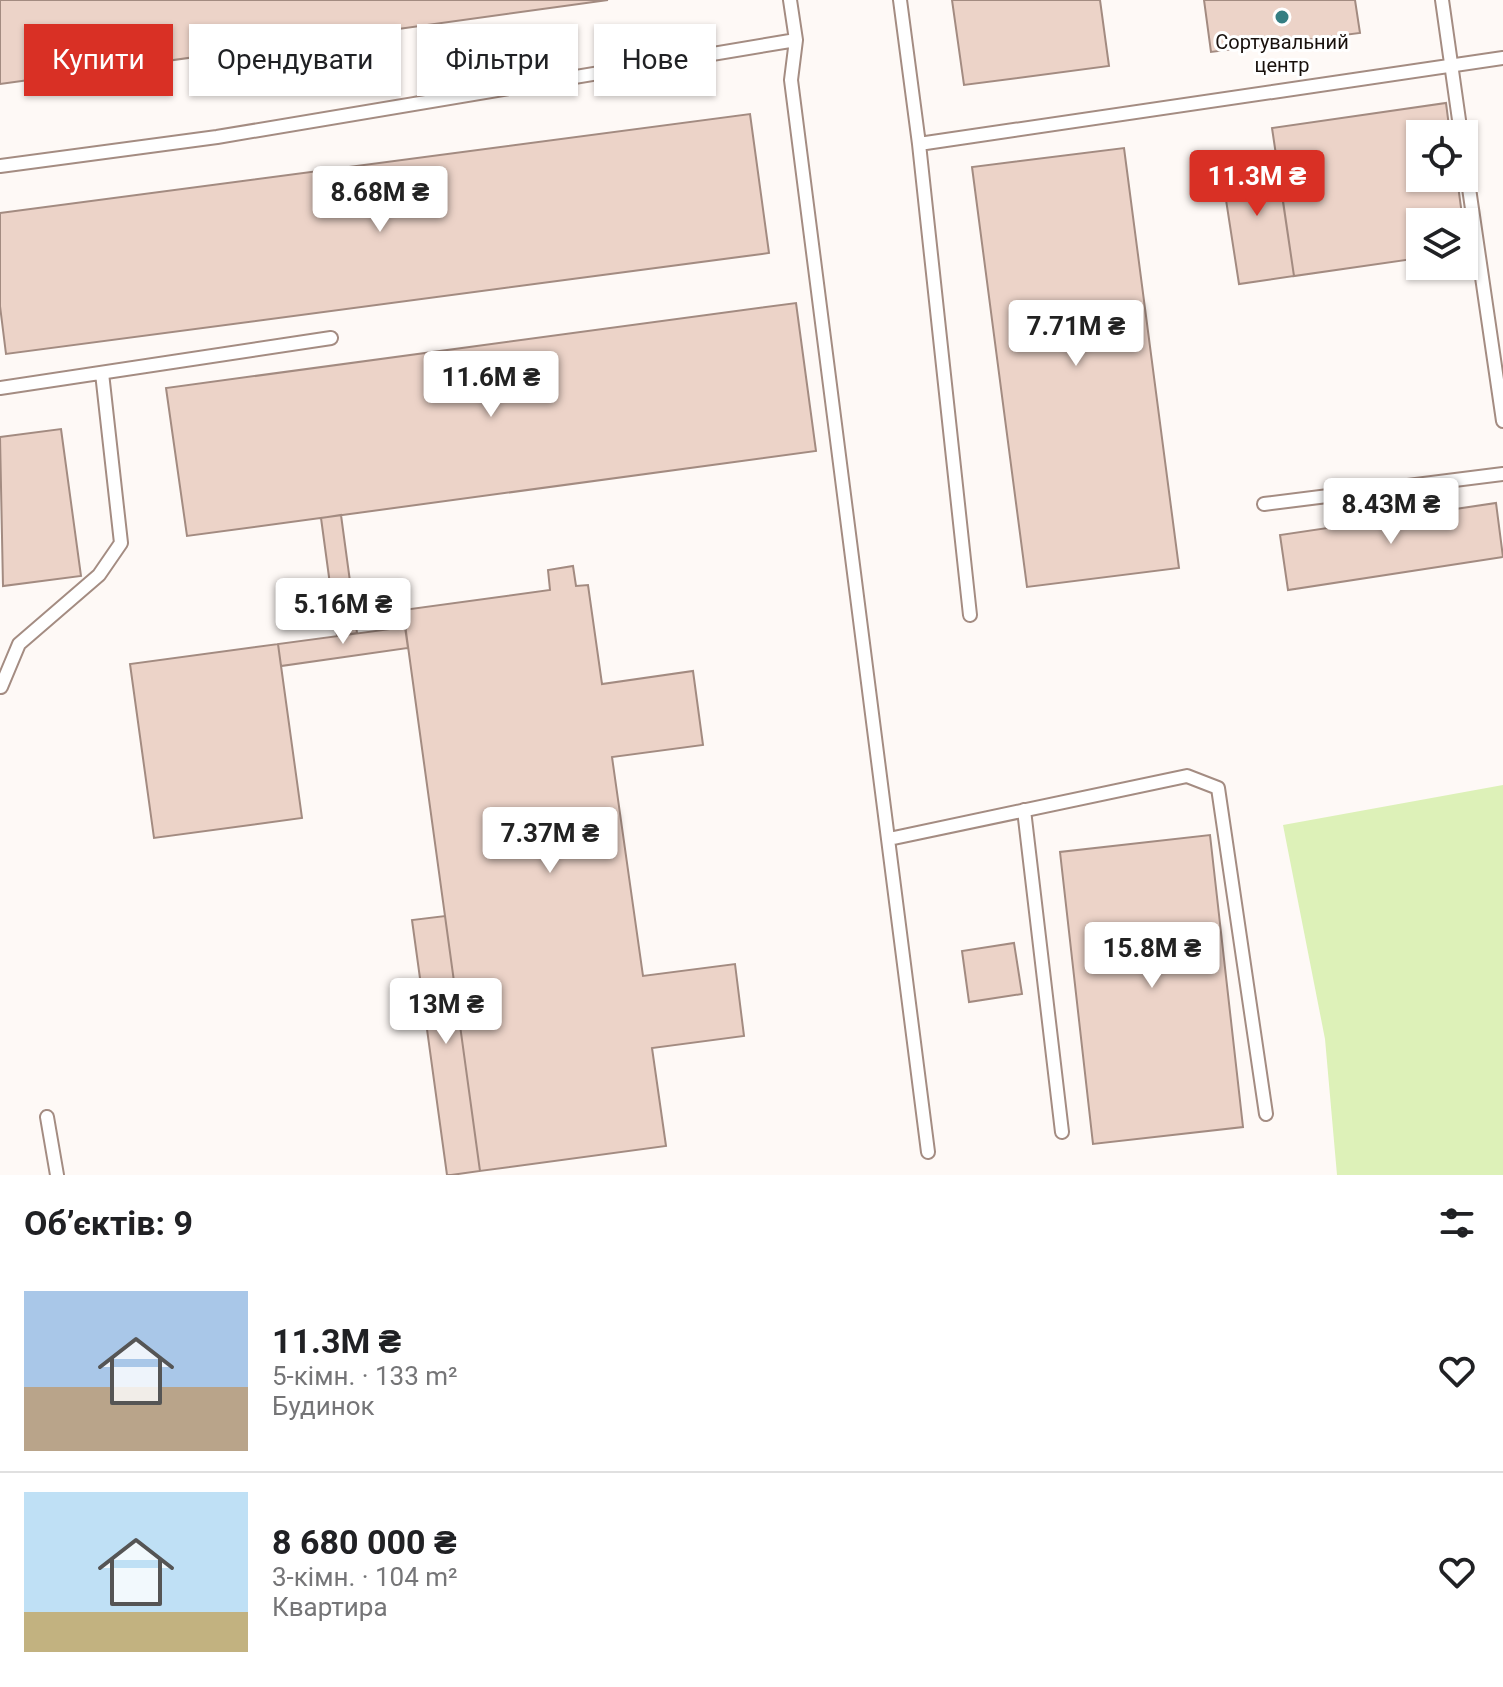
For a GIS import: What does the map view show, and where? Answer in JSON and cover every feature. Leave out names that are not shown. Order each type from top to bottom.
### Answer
[{"type":"lane","points":[[790,0],[796,40],[791,80],[928,1152]]},
{"type":"lane","points":[[900,0],[919,144],[970,615]]},
{"type":"lane","points":[[1442,0],[1459,120]]},
{"type":"lane","points":[[0,166],[217,137],[796,40]]},
{"type":"lane","points":[[919,144],[1503,58]]},
{"type":"lane","points":[[1470,192],[1503,421]]},
{"type":"lane","points":[[0,388],[331,338]]},
{"type":"lane","points":[[1,687],[19,644],[99,575],[121,543],[102,373]]},
{"type":"lane","points":[[1264,504],[1503,474]]},
{"type":"lane","points":[[889,839],[1187,776],[1218,788],[1266,1114]]},
{"type":"lane","points":[[1024,810],[1062,1132]]},
{"type":"lane","points":[[47,1117],[57,1175]]},
{"type":"green space","points":[[1503,785],[1503,1175],[1337,1175],[1325,1039],[1283,825]]},
{"type":"building","points":[[0,0],[608,0],[401,29],[401,24],[189,24],[189,58],[173,60],[173,24],[24,24],[24,81],[0,84]]},
{"type":"building","points":[[952,0],[1100,0],[1109,66],[964,85]]},
{"type":"building","name":"Сортувальний центр","points":[[1204,0],[1355,0],[1360,33],[1211,52]]},
{"type":"building","points":[[1446,103],[1448,120],[1406,120],[1406,192],[1459,192],[1461,208],[1406,208],[1406,260],[1294,276],[1272,128]]},
{"type":"building","points":[[750,114],[769,253],[6,354],[0,306],[0,213]]},
{"type":"building","points":[[1124,148],[1179,568],[1027,587],[972,167]]},
{"type":"building","points":[[1276,153],[1294,276],[1239,284],[1220,161]]},
{"type":"building","points":[[796,303],[816,451],[187,536],[166,388]]},
{"type":"building","points":[[61,429],[81,576],[3,586],[0,437]]},
{"type":"building","points":[[1496,503],[1503,557],[1288,590],[1280,535]]},
{"type":"building","points":[[341,515],[357,633],[337,636],[321,518]]},
{"type":"building","points":[[573,566],[576,586],[588,585],[602,684],[693,671],[703,745],[612,757],[643,976],[735,964],[744,1036],[652,1048],[666,1146],[480,1171],[403,610],[550,590],[548,570]]},
{"type":"building","points":[[405,627],[408,648],[281,666],[278,644]]},
{"type":"building","points":[[278,644],[302,818],[154,838],[130,664]]},
{"type":"building","points":[[1210,835],[1243,1127],[1093,1144],[1060,852]]},
{"type":"building","points":[[445,916],[480,1171],[451,1175],[447,1175],[412,920]]},
{"type":"building","points":[[1014,943],[1022,994],[969,1002],[962,951]]},
{"type":"place","name":"Сортувальний центр","points":[[1282,17]]}]
